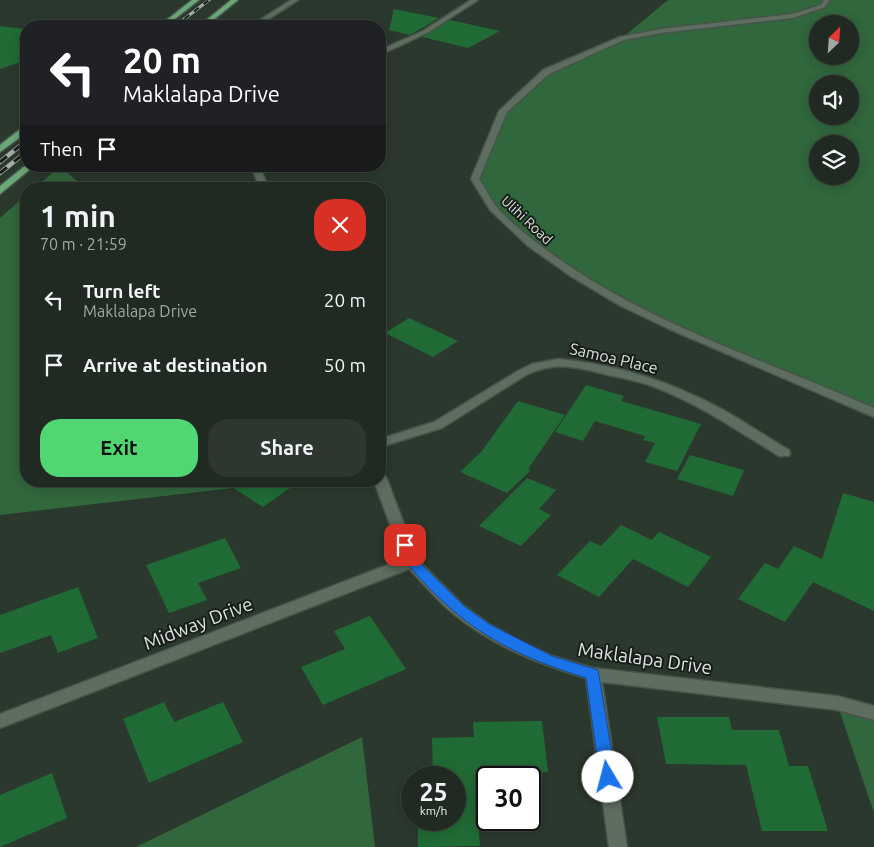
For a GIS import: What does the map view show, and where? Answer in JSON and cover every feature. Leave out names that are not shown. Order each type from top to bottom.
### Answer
[{"type":"main road","points":[[170,20],[196,0]]},
{"type":"main road","points":[[210,20],[235,0]]},
{"type":"main road","points":[[0,148],[20,133]]},
{"type":"main road","points":[[0,191],[23,172]]},
{"type":"street","points":[[263,20],[295,0]]},
{"type":"street","points":[[386,50],[425,32],[475,0]]},
{"type":"street","name":"Ulihi Road","points":[[827,0],[823,6],[794,16],[661,31],[622,38],[546,72],[503,111],[475,179],[492,207],[539,252],[606,292],[666,324],[830,392],[874,413]]},
{"type":"street","name":"Samoa Place","points":[[386,441],[438,425],[522,373],[536,366],[558,362],[579,364],[655,384],[693,399],[784,453]]},
{"type":"street","name":"Maklalapa Drive","points":[[383,487],[411,562],[459,610],[484,628],[548,661],[593,674],[837,703],[874,713]]},
{"type":"street","name":"Midway Drive","points":[[0,721],[411,562]]},
{"type":"street","points":[[593,674],[618,847]]},
{"type":"green space","points":[[668,0],[874,0],[874,413],[666,324],[539,252],[492,207],[475,179],[503,111],[546,72],[622,38]]},
{"type":"green space","points":[[53,172],[67,172],[78,182],[42,182]]},
{"type":"green space","points":[[20,200],[20,487],[234,487],[0,515],[0,218]]},
{"type":"green space","points":[[837,703],[874,711],[874,813]]},
{"type":"green space","points":[[362,737],[375,847],[136,847]]},
{"type":"building","points":[[394,9],[439,18],[410,35],[389,30]]},
{"type":"building","points":[[450,20],[500,31],[468,48],[422,37]]},
{"type":"building","points":[[0,26],[20,28],[20,62],[0,69]]},
{"type":"building","points":[[409,318],[458,341],[433,357],[386,332]]},
{"type":"building","points":[[586,385],[624,396],[621,401],[701,424],[677,471],[645,462],[655,443],[643,440],[645,436],[595,421],[583,441],[555,432]]},
{"type":"building","points":[[518,401],[565,415],[528,469],[531,470],[507,493],[460,472],[482,451]]},
{"type":"building","points":[[690,455],[744,470],[733,496],[677,479]]},
{"type":"building","points":[[527,478],[556,490],[539,509],[551,515],[521,546],[479,526]]},
{"type":"building","points":[[231,487],[291,487],[263,507]]},
{"type":"building","points":[[843,493],[874,502],[874,611],[813,582],[785,622],[738,599],[765,563],[778,569],[794,546],[822,559]]},
{"type":"building","points":[[621,525],[652,540],[659,532],[711,557],[688,587],[633,559],[599,597],[557,575],[590,541],[601,546]]},
{"type":"building","points":[[225,538],[241,568],[198,583],[207,600],[169,613],[146,565]]},
{"type":"building","points":[[78,587],[98,638],[58,653],[51,635],[0,653],[0,615]]},
{"type":"building","points":[[370,616],[406,669],[323,705],[301,667],[345,649],[334,631]]},
{"type":"building","points":[[164,702],[174,722],[223,702],[243,742],[149,783],[123,719]]},
{"type":"building","points":[[657,717],[729,717],[732,730],[779,730],[789,766],[808,766],[828,831],[762,831],[746,765],[666,764]]},
{"type":"building","points":[[542,721],[548,772],[541,772],[541,766],[476,766],[476,831],[479,831],[480,846],[418,847],[418,831],[466,831],[466,766],[433,766],[432,738],[474,737],[473,722]]},
{"type":"building","points":[[52,773],[67,818],[0,847],[0,795]]},
{"type":"railway","points":[[183,20],[209,0]]},
{"type":"railway","points":[[0,162],[20,146]]},
{"type":"railway","points":[[0,173],[20,157]]},
{"type":"route","points":[[405,545],[411,562],[459,610],[484,628],[548,661],[593,674],[608,777]]}]
